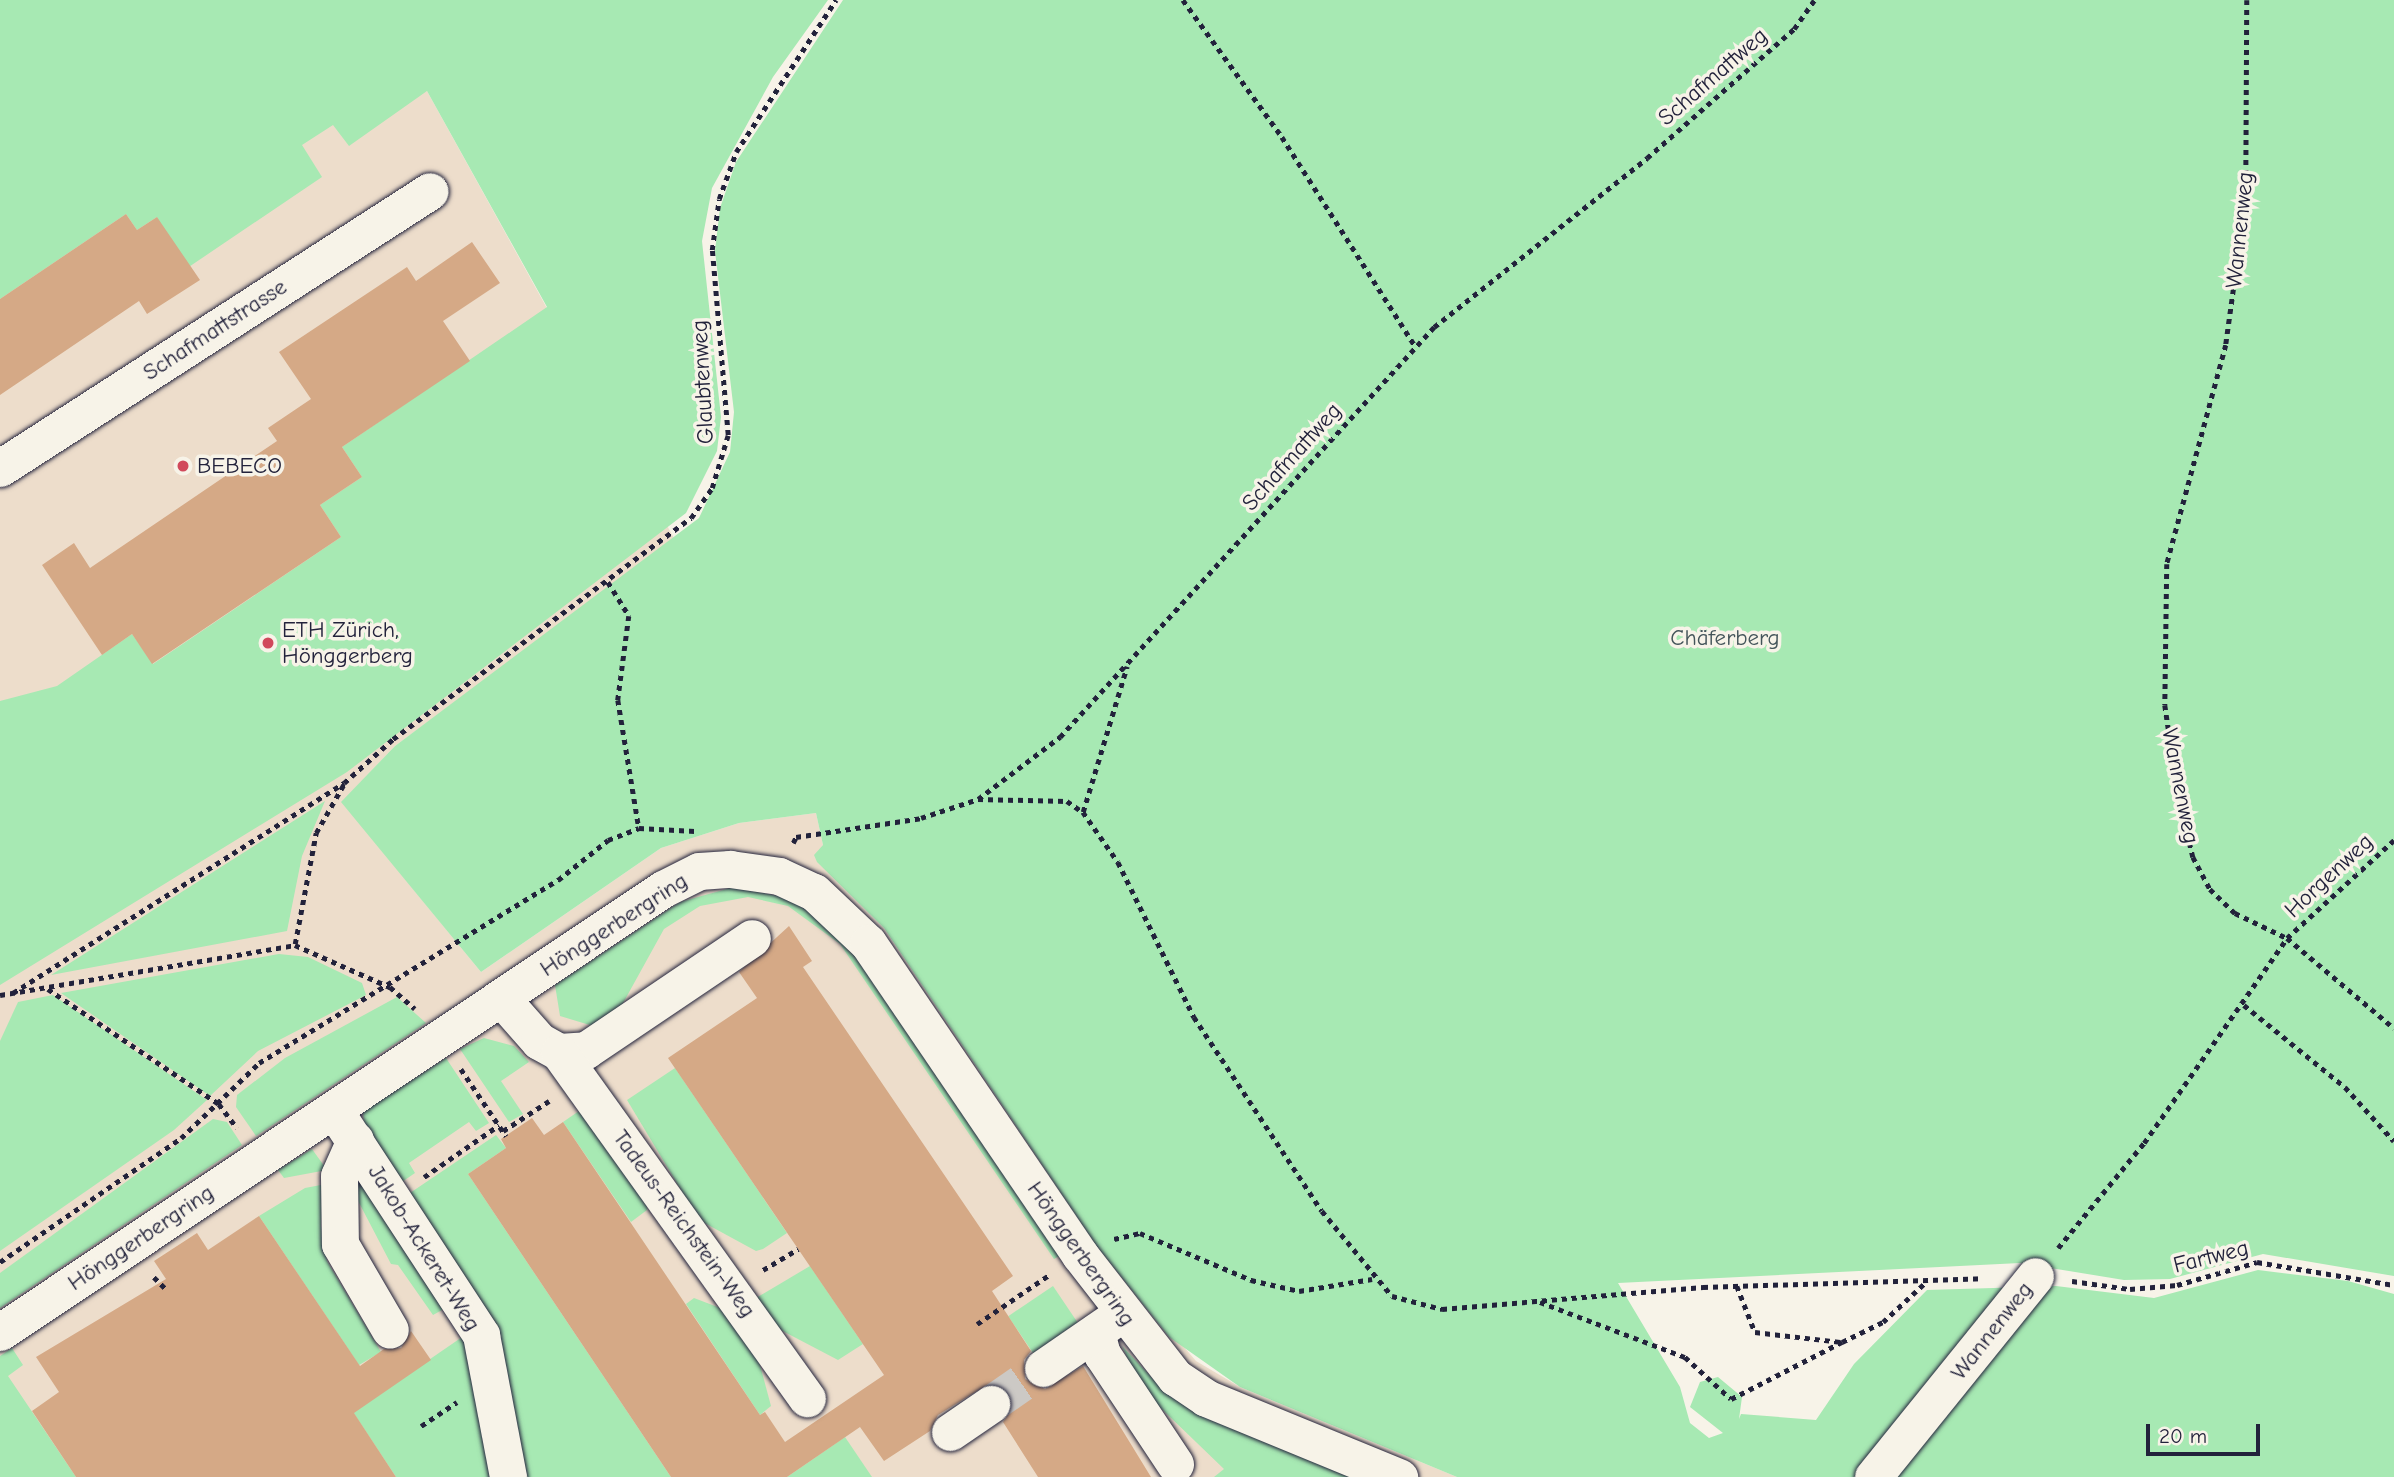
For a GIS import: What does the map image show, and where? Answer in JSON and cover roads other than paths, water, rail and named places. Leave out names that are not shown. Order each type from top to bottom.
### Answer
[{"type":"street","name":"Schafmattstrasse","points":[[0,468],[430,191]]},
{"type":"street","name":"Hönggerbergring","points":[[21,1329],[334,1110],[699,871],[779,876],[814,892],[868,943],[1110,1322],[1206,1398],[1399,1477]]},
{"type":"street","points":[[569,1066],[586,1051],[752,938]]},
{"type":"street","name":"Tadeus-Reichstein-Weg","points":[[502,999],[539,1041],[569,1066],[807,1398]]},
{"type":"street","name":"Jakob-Ackeret-Weg","points":[[334,1110],[481,1335],[508,1477]]},
{"type":"street","points":[[355,1140],[339,1176],[340,1244],[390,1330]]},
{"type":"street","name":"Wannenweg","points":[[1873,1477],[2035,1276]]},
{"type":"street","points":[[1043,1368],[1110,1322]]},
{"type":"street","points":[[1110,1322],[1102,1354],[1175,1464]]},
{"type":"street","points":[[950,1432],[991,1404]]},
{"type":"tunnel","points":[[991,1404],[1043,1368]]},
{"type":"place","name":"BEBECO","points":[[183,466]]},
{"type":"place","name":"ETH Zürich, Hönggerberg","points":[[268,643]]},
{"type":"park label","name":"Chäferberg","points":[[1725,638]]}]
